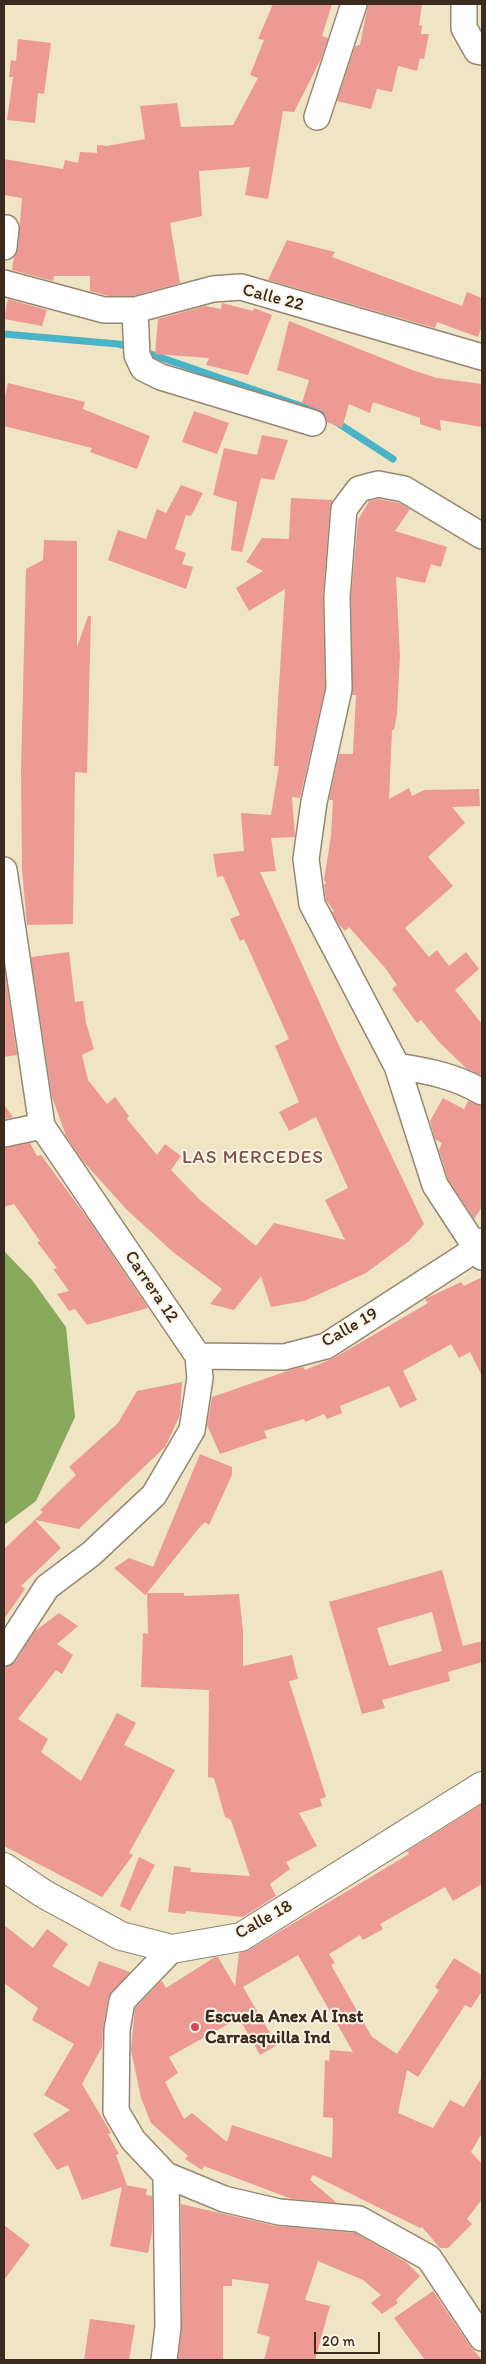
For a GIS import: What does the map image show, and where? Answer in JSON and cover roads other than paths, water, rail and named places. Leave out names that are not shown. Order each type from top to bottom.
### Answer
[{"type":"main road","name":"Calle 18","points":[[4,1866],[44,1894],[121,1936],[172,1949],[241,1937],[482,1786]]},
{"type":"street","points":[[317,117],[354,4]]},
{"type":"street","points":[[464,4],[464,28],[477,51],[482,52]]},
{"type":"street","name":"Calle 22","points":[[4,283],[104,310],[135,310],[212,289],[241,287],[482,358]]},
{"type":"street","points":[[135,310],[137,355],[143,368],[161,377],[313,423]]},
{"type":"street","points":[[480,1249],[435,1185],[397,1066],[312,904],[306,859],[314,802],[339,689],[337,597],[344,509],[359,489],[378,484],[404,489],[482,536]]},
{"type":"street","name":"Carrera 12","points":[[4,870],[42,1126],[198,1356]]},
{"type":"street","points":[[397,1066],[450,1076],[464,1081],[482,1092]]},
{"type":"street","points":[[4,1134],[42,1126]]},
{"type":"street","name":"Calle 19","points":[[198,1356],[284,1357],[326,1346],[480,1249]]},
{"type":"street","points":[[4,1654],[47,1587],[91,1554],[154,1495],[192,1430],[200,1378],[198,1356]]},
{"type":"street","points":[[172,1949],[122,2001],[117,2030],[116,2111],[132,2140],[166,2175],[224,2199],[279,2212],[359,2219],[429,2258],[482,2338]]},
{"type":"street","points":[[164,2360],[168,2327],[166,2175]]},
{"type":"waterway","points":[[4,334],[118,344],[130,347]]},
{"type":"waterway","points":[[145,352],[324,414],[393,459]]},
{"type":"place","name":"Escuela Anex Al Inst Carrasquilla Ind","points":[[195,2027]]},
{"type":"district","name":"LAS MERCEDES","points":[[253,1158]]}]
